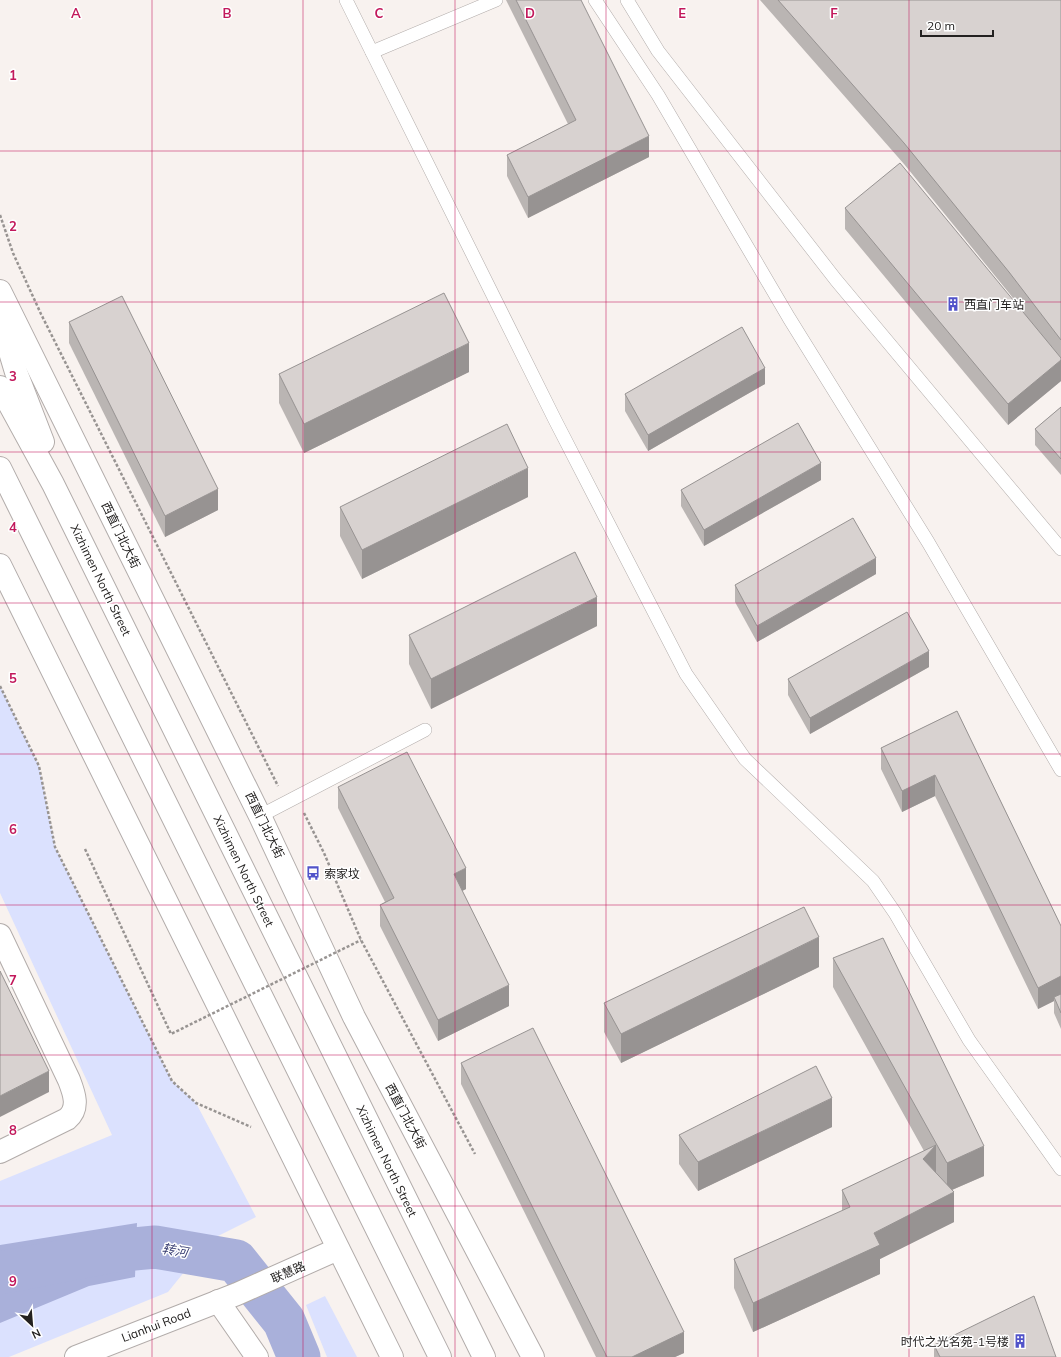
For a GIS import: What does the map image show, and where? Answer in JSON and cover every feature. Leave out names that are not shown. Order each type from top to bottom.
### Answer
[{"type":"main road","name":"西直门北大街","points":[[0,291],[260,816],[354,1017],[533,1357]]},
{"type":"main road","points":[[0,319],[16,372],[43,442],[54,484]]},
{"type":"main road","name":"Xizhimen North Street","points":[[0,387],[54,484],[484,1357]]},
{"type":"main road","points":[[0,468],[440,1357]]},
{"type":"main road","points":[[0,565],[392,1357]]},
{"type":"main road","points":[[0,935],[69,1080],[75,1103],[73,1112],[67,1119],[0,1152]]},
{"type":"main road","name":"联慧路","points":[[228,1297],[291,1272],[338,1250]]},
{"type":"main road","points":[[228,1297],[257,1357]]},
{"type":"main road","name":"Lianhui Road","points":[[76,1357],[228,1297]]},
{"type":"lane","points":[[346,0],[555,420],[686,674],[745,759],[873,881],[895,913],[969,1040],[1061,1169]]},
{"type":"lane","points":[[372,52],[496,0]]},
{"type":"lane","points":[[595,0],[658,94],[790,318],[928,542],[1061,770]]},
{"type":"lane","points":[[627,0],[658,51],[836,280],[1061,549]]},
{"type":"lane","points":[[260,816],[425,730]]},
{"type":"path","points":[[0,215],[13,254],[41,314],[277,786],[296,798],[324,853],[361,940],[475,1154]]},
{"type":"path","points":[[0,686],[39,766],[55,847],[172,1081],[196,1103],[285,1142]]},
{"type":"path","points":[[85,849],[172,1034],[361,940]]},
{"type":"shaded area","points":[[0,686],[39,766],[55,847],[172,1081],[196,1103],[256,1217],[210,1240],[168,1292],[9,1357],[0,1357],[0,1181],[112,1135],[0,893]]},
{"type":"shaded area","points":[[137,1223],[135,1277],[89,1286],[0,1323],[0,1245]]},
{"type":"shaded area","points":[[325,1296],[357,1357],[327,1357],[306,1305]]},
{"type":"building","points":[[516,0],[581,0],[649,136],[528,197],[507,155],[576,120]]},
{"type":"building","points":[[778,0],[1061,0],[1061,340],[1009,272],[904,143]]},
{"type":"building","name":"西直门车站","points":[[900,163],[1061,358],[1061,360],[1008,404],[845,208]]},
{"type":"building","points":[[444,293],[469,343],[304,424],[279,374]]},
{"type":"building","points":[[122,296],[218,489],[165,516],[69,322]]},
{"type":"building","points":[[742,327],[765,368],[648,435],[625,394]]},
{"type":"building","points":[[1061,407],[1061,459],[1035,429]]},
{"type":"building","points":[[798,423],[821,463],[704,530],[681,490]]},
{"type":"building","points":[[507,424],[528,468],[362,550],[340,507]]},
{"type":"building","points":[[853,518],[876,558],[757,626],[735,585]]},
{"type":"building","points":[[575,552],[597,597],[431,679],[409,635]]},
{"type":"building","points":[[907,612],[929,651],[810,718],[788,679]]},
{"type":"building","points":[[957,711],[1061,926],[1061,976],[1038,988],[935,775],[902,791],[881,748]]},
{"type":"building","points":[[407,752],[466,868],[454,874],[509,985],[438,1020],[380,905],[394,898],[338,787]]},
{"type":"building","points":[[804,907],[819,937],[621,1034],[604,1003]]},
{"type":"building","points":[[883,938],[984,1146],[947,1163],[833,958]]},
{"type":"building","points":[[0,971],[49,1071],[0,1096]]},
{"type":"building","points":[[1061,994],[1061,1013],[1054,997]]},
{"type":"building","points":[[533,1028],[684,1332],[632,1357],[607,1357],[461,1063]]},
{"type":"building","points":[[816,1066],[832,1098],[698,1162],[679,1135]]},
{"type":"building","points":[[936,1145],[923,1159],[954,1192],[874,1233],[880,1245],[753,1303],[734,1259],[850,1207],[842,1190]]},
{"type":"building","points":[[1034,1296],[1056,1357],[940,1357],[934,1345]]},
{"type":"waterway","name":"转河","points":[[0,1273],[114,1251],[155,1247],[236,1261],[284,1321],[299,1357]]},
{"type":"place","name":"西直门车站","points":[[953,304]]},
{"type":"place","name":"索家坟","points":[[313,873]]},
{"type":"place","name":"时代之光名苑-1号楼","points":[[1020,1341]]}]
